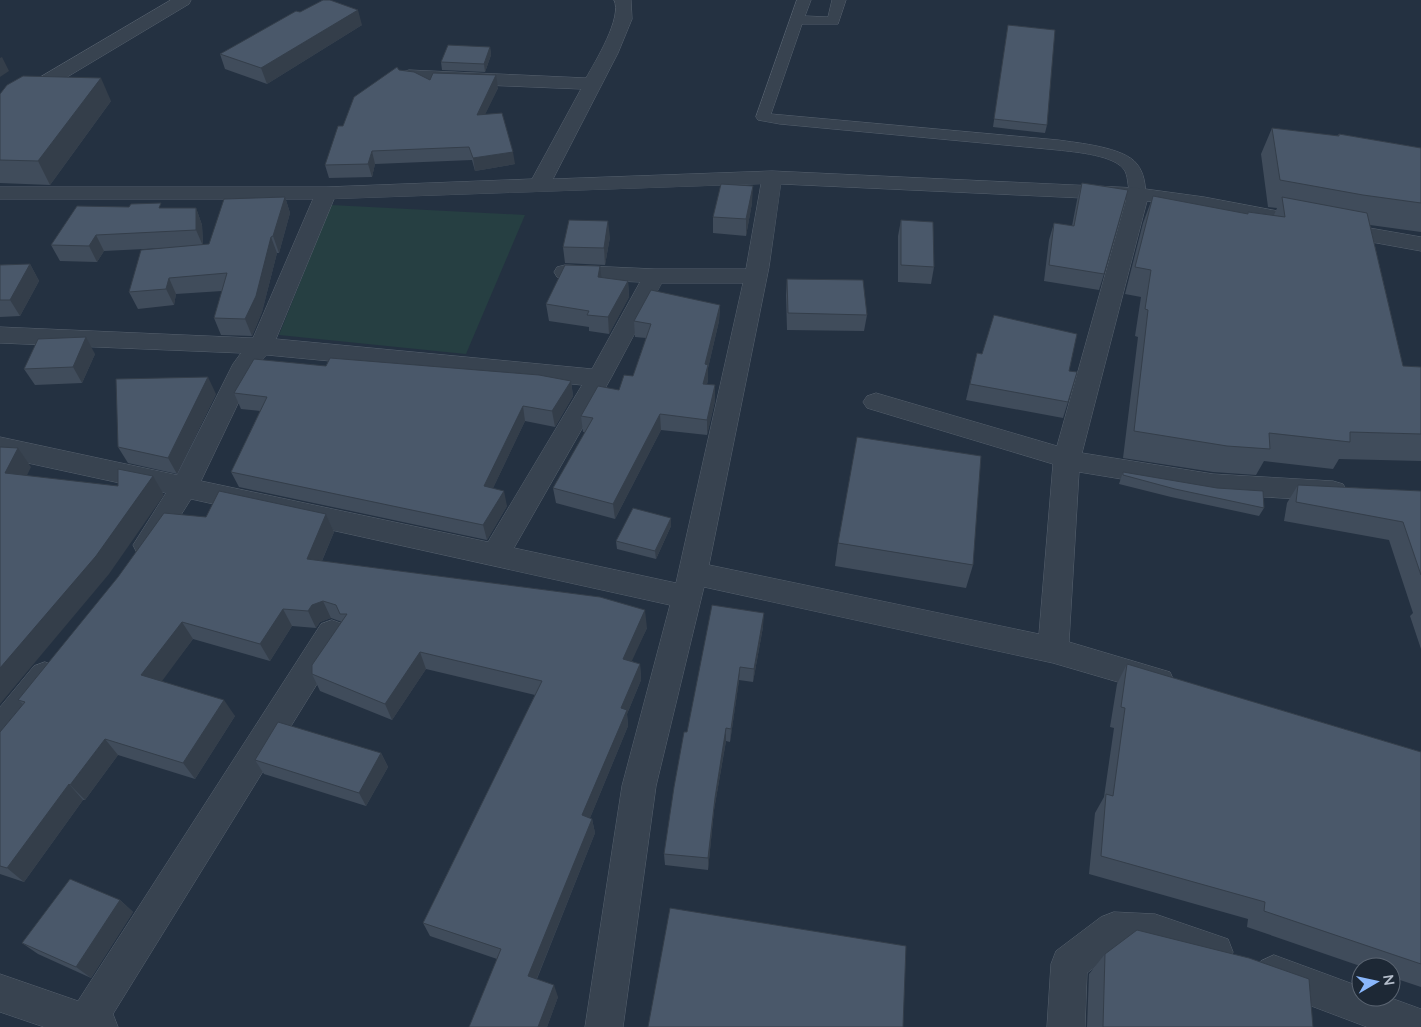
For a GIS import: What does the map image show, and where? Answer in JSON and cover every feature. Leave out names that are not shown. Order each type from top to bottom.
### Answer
[{"type":"street","points":[[0,109],[183,0]]},
{"type":"street","points":[[539,185],[609,54],[623,19],[624,2],[622,0]]},
{"type":"street","points":[[409,76],[593,84]]},
{"type":"street","points":[[604,1027],[640,786],[691,585],[756,276],[772,177]]},
{"type":"street","points":[[0,193],[326,193],[772,177],[1138,194],[1204,203],[1421,244]]},
{"type":"street","points":[[134,565],[184,488],[245,364],[261,346],[326,193]]},
{"type":"street","points":[[1053,650],[1068,459],[1138,194]]},
{"type":"street","points":[[566,272],[655,276],[756,276]]},
{"type":"street","points":[[495,556],[599,378],[655,276]]},
{"type":"street","points":[[0,335],[261,346],[599,378]]},
{"type":"street","points":[[876,402],[1086,464],[1213,484],[1358,493]]},
{"type":"street","points":[[0,447],[495,556],[691,585],[1053,650],[1185,689]]},
{"type":"street","points":[[0,993],[92,1024],[332,633]]},
{"type":"street","points":[[0,731],[61,656]]},
{"type":"street","points":[[1066,1027],[1069,964],[1114,930],[1155,932],[1418,1027]]},
{"type":"lane","points":[[804,0],[762,116],[780,120],[1058,145],[1105,152],[1130,165],[1136,178],[1138,194]]},
{"type":"lane","points":[[798,20],[833,21],[840,0]]},
{"type":"green space","points":[[331,205],[525,215],[466,354],[279,335]]},
{"type":"building","points":[[323,0],[330,0],[358,10],[261,68],[220,54],[296,11],[300,12]]},
{"type":"building","points":[[1008,25],[1055,30],[1047,125],[994,119]]},
{"type":"building","points":[[448,45],[490,47],[484,64],[441,62]]},
{"type":"building","points":[[397,67],[399,70],[414,72],[430,80],[433,73],[496,75],[477,115],[502,113],[513,152],[473,158],[469,147],[372,151],[368,164],[325,165],[338,126],[343,126],[354,97]]},
{"type":"building","points":[[23,76],[101,78],[38,161],[0,160],[0,94],[7,85]]},
{"type":"building","points":[[1272,128],[1339,136],[1339,134],[1421,148],[1421,203],[1280,180]]},
{"type":"building","points":[[1082,183],[1128,190],[1104,274],[1049,265],[1054,223],[1074,226]]},
{"type":"building","points":[[721,184],[753,186],[746,219],[713,217]]},
{"type":"building","points":[[1153,196],[1248,214],[1248,212],[1285,217],[1282,197],[1367,213],[1403,366],[1421,367],[1421,434],[1350,432],[1350,442],[1269,433],[1270,449],[1227,446],[1134,431],[1148,310],[1145,309],[1151,270],[1135,267]]},
{"type":"building","points":[[285,197],[273,236],[271,237],[256,296],[245,319],[214,318],[227,273],[169,278],[166,289],[129,292],[141,250],[209,244],[224,199]]},
{"type":"building","points":[[161,203],[159,208],[196,208],[196,230],[96,235],[89,246],[51,245],[77,206],[129,207],[131,204]]},
{"type":"building","points":[[569,220],[608,221],[604,248],[563,247]]},
{"type":"building","points":[[901,220],[933,222],[934,267],[901,265]]},
{"type":"building","points":[[30,264],[10,300],[0,300],[0,265]]},
{"type":"building","points":[[565,265],[600,266],[598,277],[628,281],[608,317],[587,315],[589,311],[546,304]]},
{"type":"building","points":[[787,279],[863,280],[867,315],[788,313]]},
{"type":"building","points":[[651,290],[720,305],[705,364],[708,365],[703,384],[715,385],[707,420],[660,414],[613,504],[553,488],[593,418],[581,416],[598,386],[619,390],[624,375],[633,376],[651,324],[634,321]]},
{"type":"building","points":[[994,315],[1077,334],[1069,371],[1077,372],[1068,402],[970,384],[977,353],[982,354]]},
{"type":"building","points":[[86,337],[73,367],[24,369],[38,339]]},
{"type":"building","points":[[330,358],[539,375],[571,381],[552,411],[523,406],[484,486],[504,491],[483,525],[231,472],[267,397],[234,393],[254,359],[326,366]]},
{"type":"building","points":[[208,377],[168,458],[118,447],[116,379]]},
{"type":"building","points":[[857,437],[981,456],[973,565],[838,543]]},
{"type":"building","points":[[0,447],[18,448],[5,473],[118,486],[118,469],[153,476],[96,556],[0,668]]},
{"type":"building","points":[[1123,472],[1217,488],[1263,491],[1264,508],[1175,489],[1123,475]]},
{"type":"building","points":[[1298,485],[1421,491],[1421,575],[1403,522],[1296,502]]},
{"type":"building","points":[[219,491],[326,514],[307,559],[600,597],[645,610],[623,659],[640,664],[621,708],[627,710],[582,815],[592,819],[528,976],[554,985],[538,1027],[469,1027],[501,949],[423,923],[542,681],[420,652],[385,704],[312,674],[312,665],[347,614],[340,614],[336,605],[323,601],[312,605],[308,611],[283,609],[260,644],[182,622],[141,675],[224,700],[183,763],[105,739],[7,868],[0,866],[0,732],[25,702],[18,700],[118,577],[164,513],[206,517]]},
{"type":"building","points":[[633,508],[671,518],[655,551],[616,541]]},
{"type":"building","points":[[712,605],[764,613],[754,669],[740,667],[731,729],[726,728],[708,858],[664,854],[684,732],[687,732]]},
{"type":"building","points":[[1127,664],[1421,752],[1421,964],[1264,911],[1265,902],[1101,856],[1106,794],[1113,796],[1125,708],[1121,707]]},
{"type":"building","points":[[278,722],[381,753],[359,793],[255,760]]},
{"type":"building","points":[[70,879],[120,900],[76,967],[22,943]]},
{"type":"building","points":[[670,908],[906,946],[903,1027],[648,1027]]},
{"type":"building","points":[[1137,930],[1249,958],[1309,979],[1313,1027],[1103,1027],[1105,954]]}]
